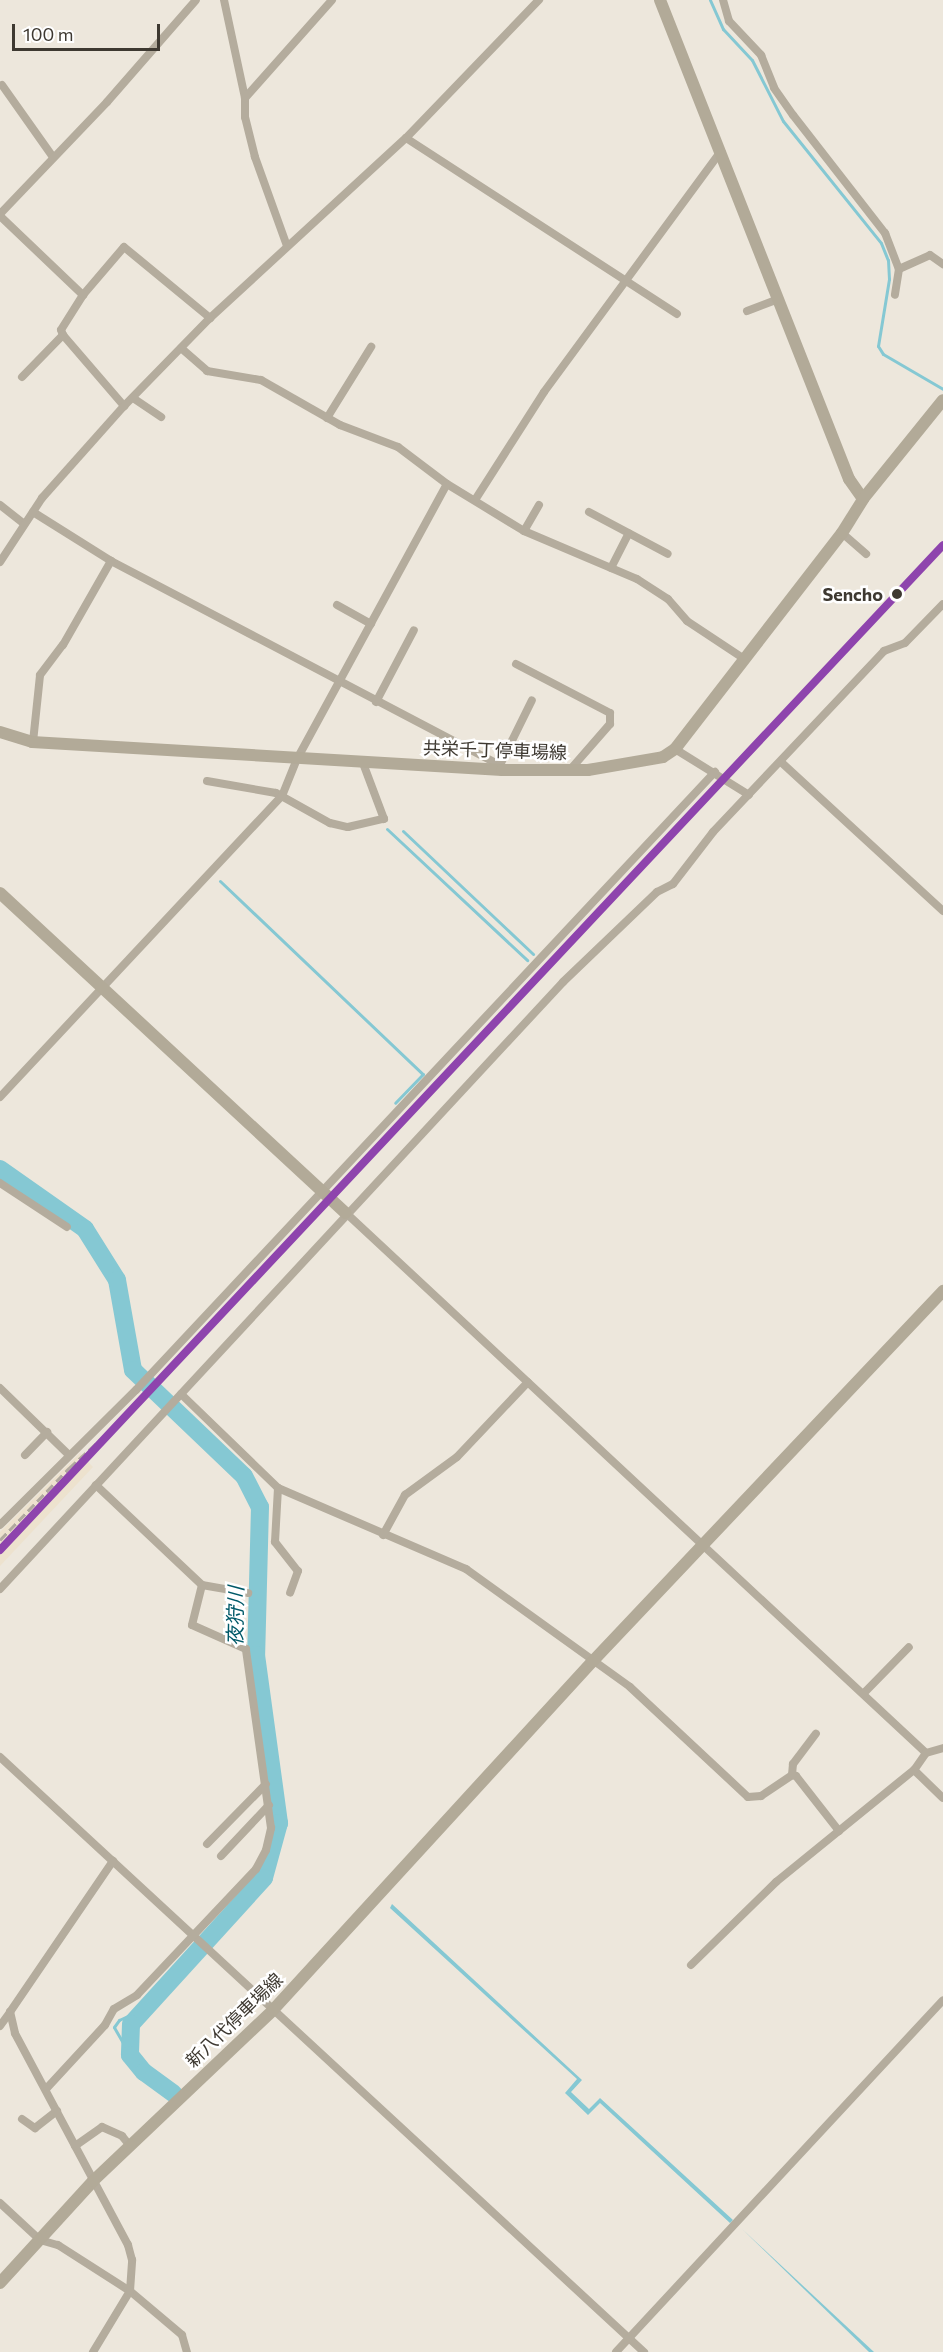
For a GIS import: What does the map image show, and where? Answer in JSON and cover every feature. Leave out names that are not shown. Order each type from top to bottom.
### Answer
[{"type":"main road","points":[[660,0],[849,479],[863,500]]},
{"type":"main road","points":[[675,749],[743,658],[842,533],[863,500],[943,400]]},
{"type":"main road","name":"共栄千丁停車場線","points":[[0,732],[33,742],[363,763],[569,772],[663,757],[675,749]]},
{"type":"main road","points":[[0,893],[346,1213]]},
{"type":"main road","name":"新八代停車場線","points":[[0,2283],[93,2181],[273,2010],[489,1779],[592,1662],[705,1546],[943,1291]]},
{"type":"street","points":[[83,295],[0,215],[107,102],[195,0]]},
{"type":"street","points":[[224,0],[245,99],[245,117],[255,157],[286,246]]},
{"type":"street","points":[[0,561],[23,523],[124,406],[210,318],[406,138],[539,0]]},
{"type":"street","points":[[723,0],[729,21],[761,55],[774,88],[885,232],[899,269],[895,295]]},
{"type":"street","points":[[245,99],[326,2]]},
{"type":"street","points":[[2,85],[53,157]]},
{"type":"street","points":[[406,138],[625,283],[677,314]]},
{"type":"street","points":[[475,500],[544,392],[721,151]]},
{"type":"street","points":[[124,406],[61,330],[83,295],[124,247],[210,318]]},
{"type":"street","points":[[899,269],[930,255],[943,264]]},
{"type":"street","points":[[747,311],[778,299]]},
{"type":"street","points":[[22,377],[63,335]]},
{"type":"street","points":[[327,418],[371,347]]},
{"type":"street","points":[[181,348],[207,371],[261,380],[327,418],[398,447],[447,484],[524,531],[611,568],[668,599],[687,621],[743,658]]},
{"type":"street","points":[[133,398],[160,417]]},
{"type":"street","points":[[0,1097],[104,989],[282,796],[297,759],[447,484]]},
{"type":"street","points":[[0,505],[23,523]]},
{"type":"street","points":[[524,531],[539,505]]},
{"type":"street","points":[[33,512],[111,561],[501,768],[532,699]]},
{"type":"street","points":[[589,512],[668,554]]},
{"type":"street","points":[[611,568],[629,533]]},
{"type":"street","points":[[842,533],[866,554]]},
{"type":"street","points":[[33,742],[40,675],[63,645],[111,561]]},
{"type":"street","points":[[0,1589],[346,1213],[564,982],[657,892],[673,884],[748,795],[884,651],[905,643],[943,604]]},
{"type":"street","points":[[337,605],[371,624]]},
{"type":"street","points":[[376,702],[414,630]]},
{"type":"street","points":[[516,663],[610,712],[610,724],[569,772]]},
{"type":"street","points":[[675,749],[715,772],[748,795]]},
{"type":"street","points":[[781,762],[943,911]]},
{"type":"street","points":[[207,781],[234,783],[282,796],[330,823],[348,827],[384,819],[381,803],[363,763]]},
{"type":"street","points":[[0,1525],[136,1390],[324,1192],[715,772]]},
{"type":"street","points":[[0,1183],[67,1227]]},
{"type":"street","points":[[346,1213],[927,1753]]},
{"type":"street","points":[[383,1534],[405,1495],[457,1457],[528,1382]]},
{"type":"street","points":[[0,1388],[69,1455]]},
{"type":"street","points":[[181,1394],[277,1495],[383,1534],[465,1569],[630,1687],[748,1797],[761,1796],[792,1775]]},
{"type":"street","points":[[25,1455],[47,1432]]},
{"type":"street","points":[[96,1485],[202,1586],[248,1593]]},
{"type":"street","points":[[277,1495],[275,1542],[298,1571],[290,1593]]},
{"type":"street","points":[[46,2089],[105,2025],[114,2009],[129,2003],[193,1938],[262,1862],[270,1840],[269,1805],[246,1652],[192,1624],[202,1586]]},
{"type":"street","points":[[864,1693],[909,1647]]},
{"type":"street","points":[[792,1775],[793,1764],[816,1734]]},
{"type":"street","points":[[691,1965],[776,1882],[914,1770],[927,1753],[943,1748]]},
{"type":"street","points":[[0,1757],[193,1938],[644,2352]]},
{"type":"street","points":[[914,1770],[943,1798]]},
{"type":"street","points":[[792,1775],[800,1779],[839,1831]]},
{"type":"street","points":[[207,1844],[266,1784]]},
{"type":"street","points":[[221,1856],[269,1805]]},
{"type":"street","points":[[0,2026],[113,1861]]},
{"type":"street","points":[[616,2352],[943,2000]]},
{"type":"street","points":[[10,2012],[15,2033],[128,2245],[133,2278],[130,2291],[93,2352]]},
{"type":"street","points":[[22,2119],[35,2128],[57,2111]]},
{"type":"street","points":[[75,2146],[102,2127],[122,2136],[130,2145]]},
{"type":"street","points":[[0,2203],[40,2240],[58,2245],[130,2291],[178,2331],[186,2352]]},
{"type":"shaded area","points":[[80,1453],[93,1467],[0,1566],[0,1532]]},
{"type":"water","points":[[392,1904],[582,2080],[571,2092],[589,2109],[600,2098],[733,2220],[730,2223],[600,2103],[588,2115],[565,2093],[577,2079],[390,1908]]},
{"type":"water","points":[[741,2228],[874,2352],[869,2352]]},
{"type":"waterway","points":[[710,0],[723,29],[752,60],[783,121],[881,243],[888,260],[889,279],[878,346],[883,354],[943,389]]},
{"type":"waterway","points":[[387,829],[527,960]]},
{"type":"waterway","points":[[403,831],[533,954]]},
{"type":"waterway","points":[[220,881],[423,1074],[395,1103]]},
{"type":"waterway","name":"夜狩川","points":[[0,1169],[85,1229],[117,1280],[133,1370],[244,1476],[260,1507],[256,1655],[279,1823],[264,1878],[131,2024],[130,2055],[144,2072],[173,2093]]},
{"type":"waterway","points":[[130,2055],[114,2027],[119,2020],[140,2010]]},
{"type":"railway","points":[[0,1540],[69,1468],[101,1439]]},
{"type":"transit line","points":[[0,1550],[943,545]]},
{"type":"place","name":"Sencho","points":[[897,594]]}]
